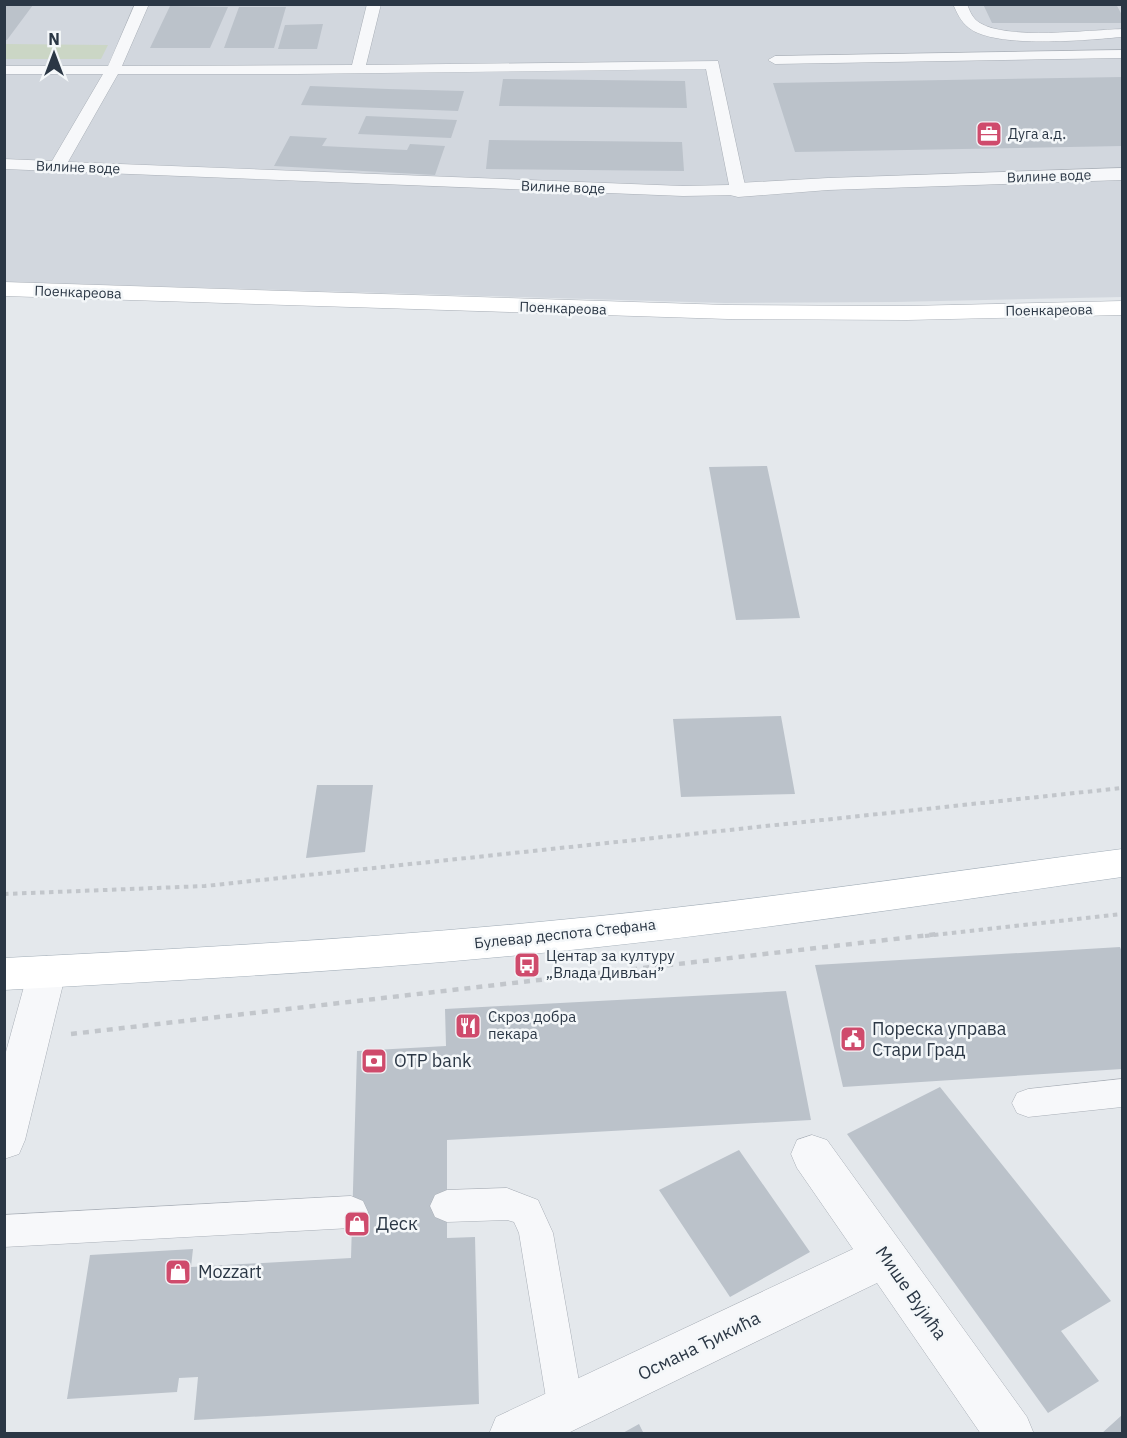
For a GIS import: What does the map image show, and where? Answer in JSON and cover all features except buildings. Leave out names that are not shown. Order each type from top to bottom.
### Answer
[{"type":"street","name":"Вилине воде","points":[[738,190],[828,184],[1122,174]]},
{"type":"street","name":"Поенкареова","points":[[4,289],[728,312],[907,313],[1122,308]]},
{"type":"street","name":"Булевар деспота Стефана","points":[[4,974],[276,959],[672,923],[1122,863]]},
{"type":"street","points":[[4,1140],[47,972]]},
{"type":"street","name":"Мише Вујића","points":[[812,1154],[1010,1434]]},
{"type":"street","name":"Османа Ђикића","points":[[513,1434],[885,1256]]},
{"type":"lane","points":[[57,166],[113,70],[142,4]]},
{"type":"lane","points":[[358,69],[374,4]]},
{"type":"lane","points":[[960,4],[967,20],[988,32],[1008,35],[1122,33]]},
{"type":"lane","points":[[775,60],[1122,54]]},
{"type":"lane","points":[[4,70],[358,69],[713,64],[738,190]]},
{"type":"lane","name":"Вилине воде","points":[[4,164],[639,190],[738,190]]},
{"type":"lane","points":[[1028,1103],[1122,1093]]},
{"type":"lane","points":[[447,1206],[507,1204],[526,1211],[536,1233],[566,1410]]},
{"type":"lane","points":[[4,1231],[351,1212]]},
{"type":"path","points":[[4,894],[205,886],[1122,788]]},
{"type":"path","points":[[30,1039],[1122,914]]},
{"type":"shaded area","points":[[5,5],[1122,5],[1122,297],[725,303],[5,282]]},
{"type":"green space","points":[[5,44],[108,45],[101,59],[5,59]]},
{"type":"place","name":"Дуга а.д.","points":[[989,134]]},
{"type":"place","name":"Центар за културу „Влада Дивљан”","points":[[527,965]]},
{"type":"place","name":"Скроз добра пекара","points":[[468,1026]]},
{"type":"place","name":"Пореска управа Стари Град","points":[[853,1039]]},
{"type":"place","name":"OTP bank","points":[[374,1061]]},
{"type":"place","name":"Деск","points":[[357,1224]]},
{"type":"place","name":"Mozzart","points":[[178,1272]]}]
